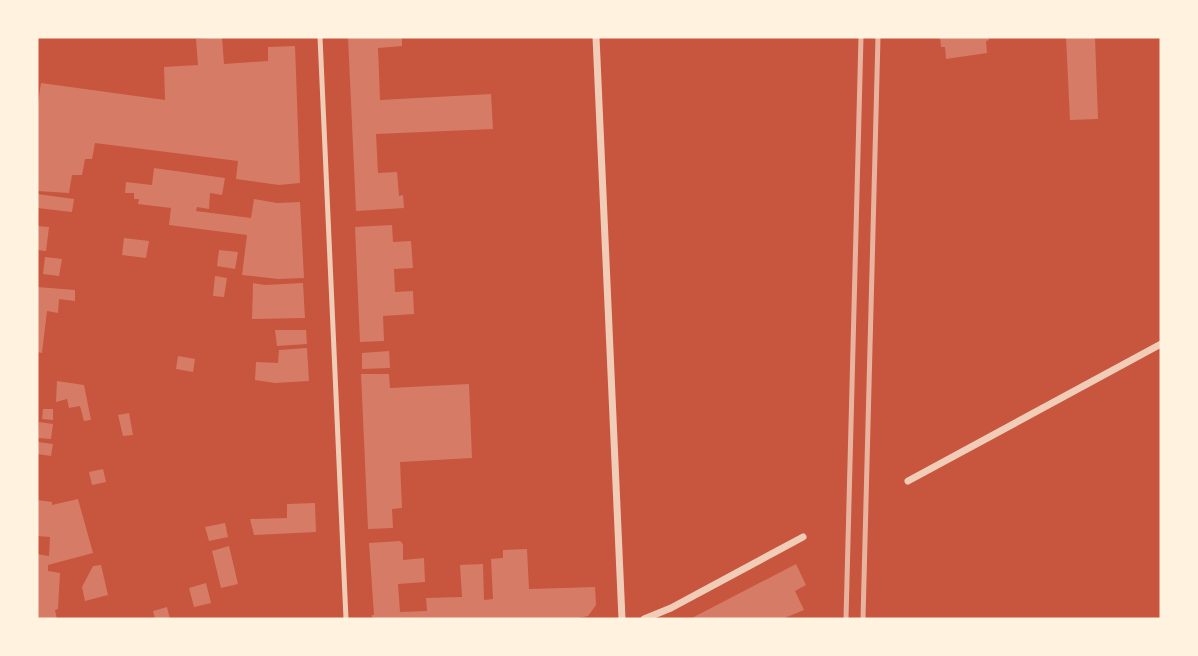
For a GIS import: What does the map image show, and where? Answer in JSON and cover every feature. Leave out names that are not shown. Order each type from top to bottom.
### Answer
[{"type":"street","points":[[596,37],[622,619]]},
{"type":"street","points":[[908,481],[1161,344]]},
{"type":"street","points":[[644,619],[671,608],[803,537]]},
{"type":"lane","points":[[320,37],[346,619]]},
{"type":"building","points":[[222,37],[224,64],[268,61],[268,47],[295,46],[300,183],[279,185],[236,179],[238,161],[95,143],[92,159],[85,159],[82,175],[72,175],[69,193],[37,191],[37,109],[41,83],[165,100],[164,67],[198,65],[196,39]]},
{"type":"building","points":[[348,37],[402,37],[402,46],[378,48],[380,100],[491,94],[493,129],[376,134],[378,173],[397,172],[399,196],[403,195],[404,208],[356,211]]},
{"type":"building","points":[[940,37],[988,37],[987,53],[946,59],[945,47],[941,47]]},
{"type":"building","points":[[1066,37],[1095,37],[1098,119],[1070,120]]},
{"type":"building","points":[[154,168],[225,178],[222,195],[210,193],[209,209],[197,207],[196,211],[251,218],[254,199],[277,203],[300,202],[304,278],[278,279],[242,275],[247,235],[169,225],[171,208],[138,204],[139,199],[134,199],[134,193],[125,193],[126,182],[152,185]]},
{"type":"building","points":[[37,194],[74,199],[72,212],[37,208]]},
{"type":"building","points":[[392,225],[393,242],[411,241],[413,268],[394,269],[395,292],[413,291],[414,314],[383,316],[384,341],[360,342],[355,227]]},
{"type":"building","points":[[37,226],[49,227],[46,251],[37,250]]},
{"type":"building","points":[[124,238],[149,241],[146,258],[122,255]]},
{"type":"building","points":[[219,250],[238,252],[235,269],[217,266]]},
{"type":"building","points":[[45,257],[62,259],[59,276],[43,274]]},
{"type":"building","points":[[215,276],[227,278],[224,297],[213,296]]},
{"type":"building","points":[[253,283],[303,283],[305,318],[252,319]]},
{"type":"building","points":[[37,287],[75,290],[75,301],[59,299],[58,313],[47,311],[42,353],[37,352]]},
{"type":"building","points":[[275,330],[306,330],[307,344],[277,346]]},
{"type":"building","points":[[307,348],[309,381],[275,383],[255,380],[256,362],[278,363],[279,350]]},
{"type":"building","points":[[389,351],[390,368],[362,369],[362,353]]},
{"type":"building","points":[[178,356],[195,359],[193,372],[176,369]]},
{"type":"building","points":[[361,374],[389,374],[390,388],[469,384],[472,458],[400,462],[402,508],[392,509],[393,528],[368,529]]},
{"type":"building","points":[[57,381],[84,385],[91,420],[84,421],[80,406],[69,408],[67,399],[56,402]]},
{"type":"building","points":[[43,409],[53,409],[53,420],[42,419]]},
{"type":"building","points":[[129,413],[133,435],[123,436],[118,415]]},
{"type":"building","points":[[39,422],[53,424],[51,439],[38,438]]},
{"type":"building","points":[[38,442],[53,444],[51,456],[37,454]]},
{"type":"building","points":[[103,469],[106,482],[92,485],[89,472]]},
{"type":"building","points":[[78,499],[93,553],[48,565],[48,571],[60,573],[58,609],[55,610],[57,619],[37,619],[37,554],[49,556],[50,537],[37,536],[37,500],[52,502],[52,505]]},
{"type":"building","points":[[315,503],[316,532],[254,535],[250,519],[287,518],[287,504]]},
{"type":"building","points":[[225,523],[228,537],[209,541],[205,527]]},
{"type":"building","points":[[400,541],[403,544],[403,560],[424,558],[425,582],[398,584],[400,612],[427,611],[426,598],[462,597],[460,565],[483,564],[484,600],[493,599],[491,559],[503,558],[503,550],[527,549],[529,589],[595,587],[596,605],[588,616],[574,619],[372,619],[374,615],[369,543]]},
{"type":"building","points":[[229,546],[238,584],[221,588],[212,551]]},
{"type":"building","points":[[796,564],[806,585],[795,591],[804,610],[782,619],[690,619]]},
{"type":"building","points":[[101,565],[108,595],[85,601],[82,587],[93,566]]},
{"type":"building","points":[[206,583],[211,603],[194,607],[189,588]]},
{"type":"building","points":[[167,607],[170,619],[155,619],[153,611]]},
{"type":"railway","points":[[846,619],[861,37]]},
{"type":"railway","points":[[863,619],[878,37]]}]
